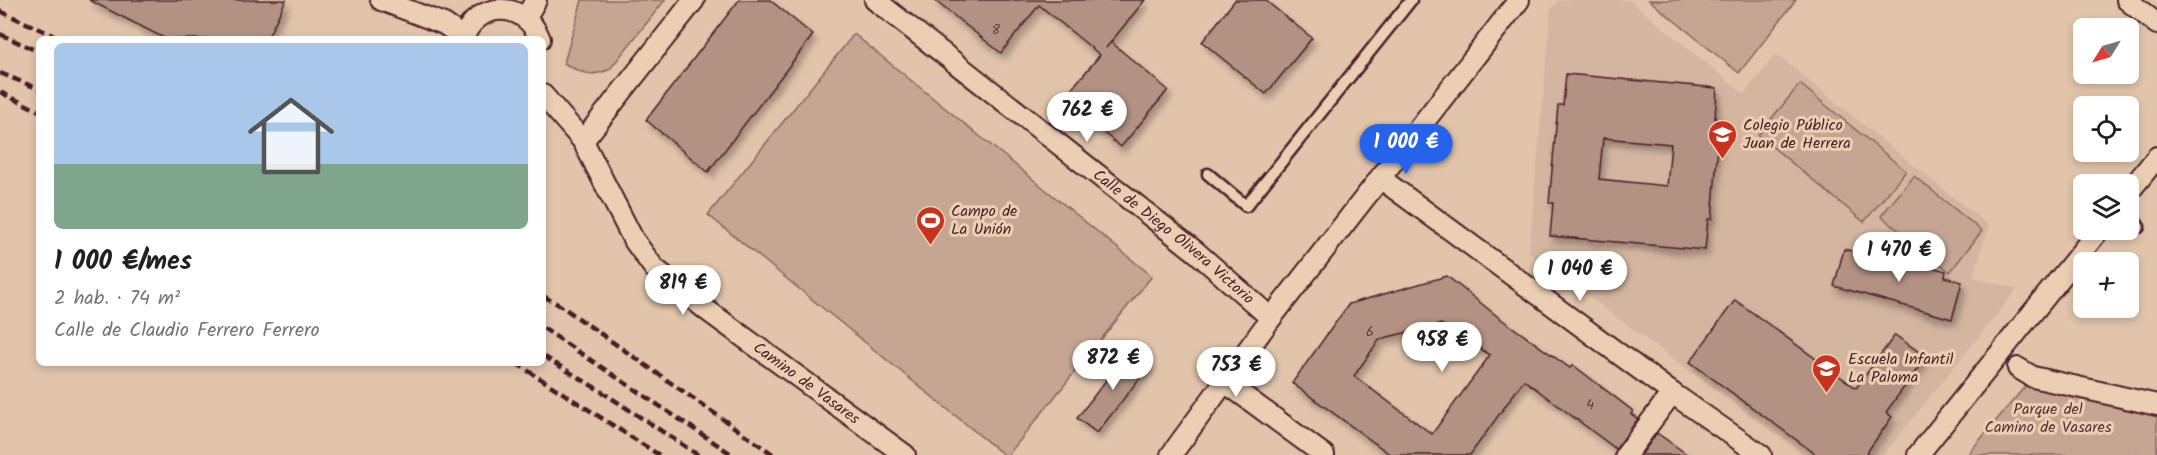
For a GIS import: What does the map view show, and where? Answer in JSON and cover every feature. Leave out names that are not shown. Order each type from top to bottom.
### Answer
[{"type":"street","points":[[381,0],[444,24],[460,36]]},
{"type":"street","points":[[583,141],[694,0]]},
{"type":"street","name":"Calle de Diego Olivera Victorio","points":[[875,0],[1195,251],[1271,318]]},
{"type":"street","points":[[1171,455],[1271,318],[1518,0]]},
{"type":"street","points":[[2127,0],[2157,24]]},
{"type":"street","points":[[464,36],[469,26],[478,17],[495,9],[531,8],[539,36]]},
{"type":"street","name":"Camino de Vasares","points":[[546,98],[583,141],[633,239],[654,268],[717,318],[905,455]]},
{"type":"street","points":[[2139,180],[2157,158]]},
{"type":"street","points":[[1380,178],[1672,393],[1761,455]]},
{"type":"street","points":[[1918,455],[2091,240]]},
{"type":"street","points":[[2018,368],[2033,377],[2157,405]]},
{"type":"street","points":[[1225,382],[1324,455]]},
{"type":"street","points":[[1626,455],[1672,393]]},
{"type":"lane","points":[[1208,174],[1246,206],[1412,0]]},
{"type":"shaded area","name":"Colegio Público Juan de Herrera","points":[[1559,0],[1629,0],[1744,94],[1776,54],[1989,226],[1973,277],[2017,289],[1883,455],[1805,455],[1530,254],[1583,252],[1529,253],[1551,9]]},
{"type":"green space","points":[[582,0],[665,0],[610,69],[592,74],[581,72],[564,63]]},
{"type":"green space","points":[[1649,0],[1796,0],[1739,73]]},
{"type":"green space","name":"Campo de La Unión","points":[[854,34],[1152,276],[1008,455],[1004,455],[708,215]]},
{"type":"green space","points":[[1800,84],[1906,171],[1864,222],[1758,135]]},
{"type":"green space","points":[[1914,176],[1982,231],[1950,272],[1881,216]]},
{"type":"green space","name":"Parque del Camino de Vasares","points":[[2033,377],[2157,405],[2157,455],[1967,455]]},
{"type":"building","points":[[89,0],[286,0],[268,36],[160,36]]},
{"type":"building","points":[[739,0],[770,0],[813,35],[708,172],[646,120]]},
{"type":"building","points":[[934,0],[1145,0],[1106,48],[1111,42],[1168,90],[1121,147],[1063,99],[1100,55],[1039,5],[1001,53]]},
{"type":"building","points":[[1235,0],[1265,0],[1312,38],[1266,94],[1202,42]]},
{"type":"building","points":[[1566,74],[1717,88],[1715,119],[1720,120],[1712,219],[1708,219],[1705,250],[1550,236],[1553,203],[1549,203],[1558,105],[1563,105]],"holes":[[[1603,138],[1671,144],[1667,186],[1599,179]]]},
{"type":"building","points":[[1844,249],[1912,268],[1914,262],[1946,271],[1945,277],[1962,282],[1952,319],[1834,286]]},
{"type":"building","points":[[1447,276],[1497,316],[1570,368],[1573,365],[1633,411],[1631,414],[1638,419],[1616,449],[1524,380],[1470,455],[1391,455],[1292,383],[1349,304]],"holes":[[[1441,324],[1490,355],[1432,434],[1354,376],[1380,339]]]},
{"type":"building","points":[[1735,300],[1856,388],[1895,335],[1926,357],[1886,412],[1892,417],[1865,455],[1817,455],[1690,362]]},
{"type":"building","points":[[1129,350],[1150,365],[1097,433],[1077,418]]},
{"type":"building","points":[[1657,433],[1688,455],[1641,455]]},
{"type":"railway","points":[[0,11],[54,36]]},
{"type":"railway","points":[[0,34],[36,51]]},
{"type":"railway","points":[[0,73],[36,88]]},
{"type":"railway","points":[[0,92],[36,110]]},
{"type":"railway","points":[[546,298],[774,455]]},
{"type":"railway","points":[[546,330],[733,455]]},
{"type":"railway","points":[[546,358],[698,455]]},
{"type":"railway","points":[[521,366],[659,455]]},
{"type":"place","name":"Colegio Público Juan de Herrera","points":[[1722,160]]},
{"type":"place","name":"Campo de La Unión","points":[[930,246]]},
{"type":"place","name":"Escuela Infantil La Paloma","points":[[1827,394]]}]
